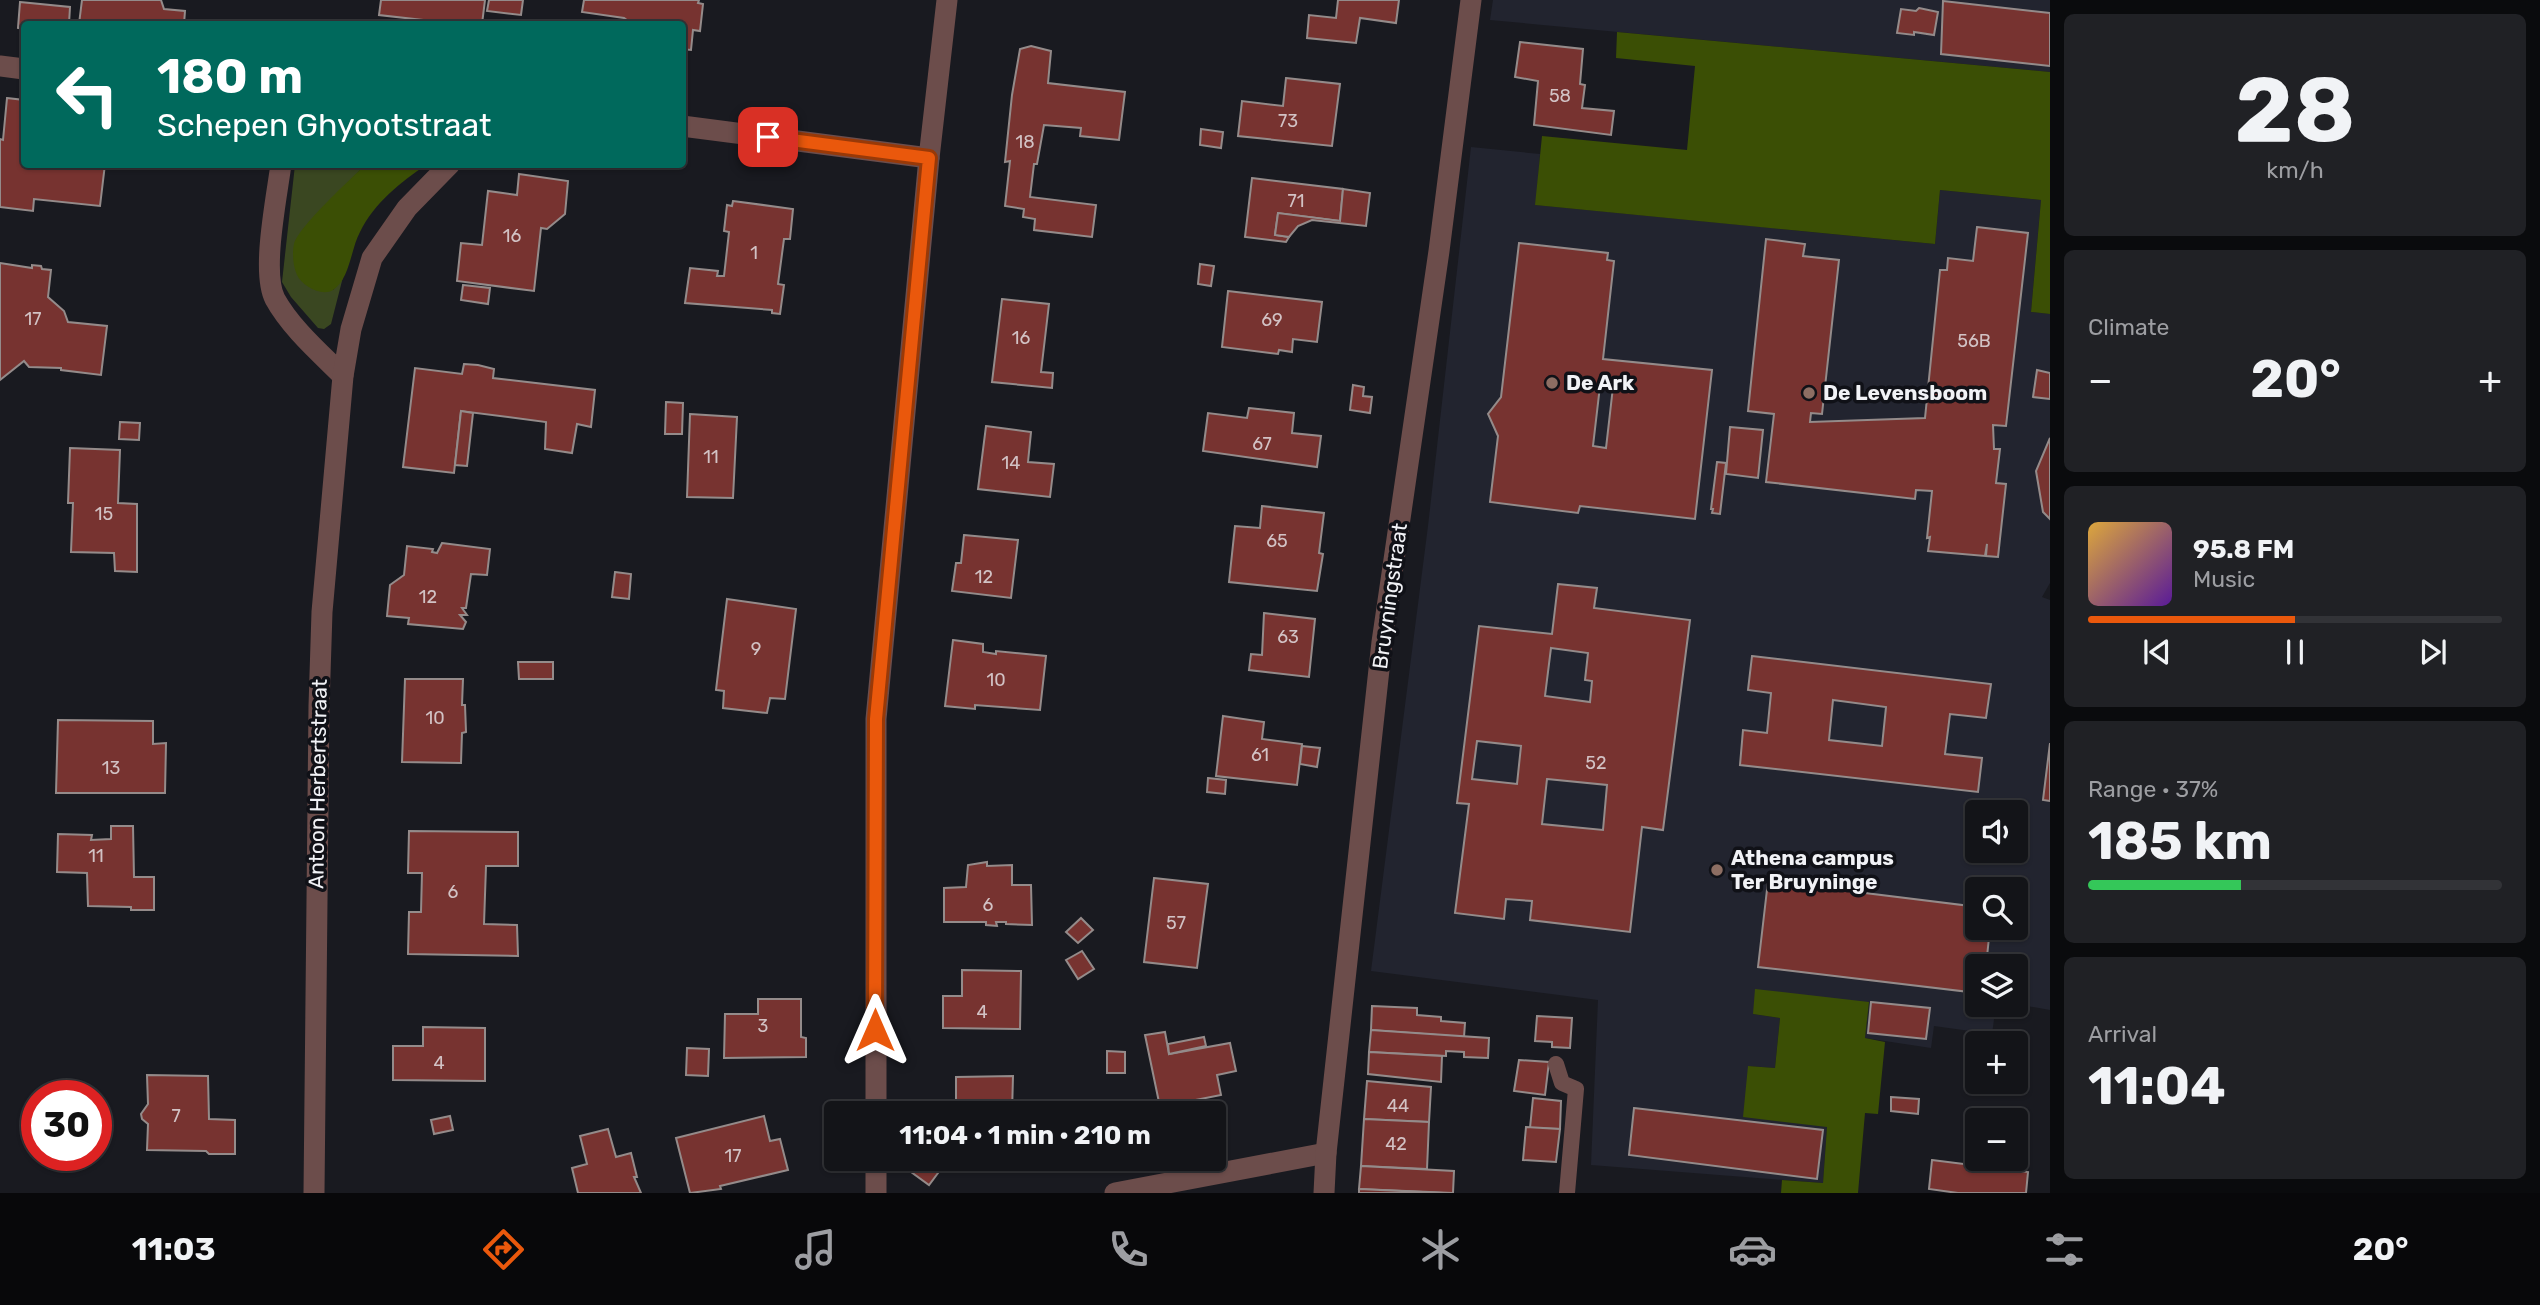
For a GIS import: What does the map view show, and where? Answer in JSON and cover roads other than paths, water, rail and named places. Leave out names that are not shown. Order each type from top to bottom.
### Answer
[{"type":"street","points":[[876,1101],[876,719],[929,158],[947,0]]},
{"type":"street","name":"Bruyningstraat","points":[[1324,1193],[1326,1153],[1382,642],[1471,0]]},
{"type":"street","points":[[0,66],[21,69]]},
{"type":"street","points":[[686,127],[929,158]]},
{"type":"street","points":[[281,168],[269,272],[275,298],[306,339],[343,376]]},
{"type":"street","name":"Antoon Herbertstraat","points":[[314,1193],[321,625],[343,376],[351,329],[372,258],[407,208],[446,168]]},
{"type":"street","points":[[1115,1193],[1326,1153]]},
{"type":"street","points":[[876,1171],[876,1193]]},
{"type":"lane","points":[[1556,1064],[1562,1083],[1576,1090],[1567,1193]]},
{"type":"place","name":"De Ark","points":[[1552,383]]},
{"type":"place","name":"De Levensboom","points":[[1809,393]]},
{"type":"place","name":"Athena campus Ter Bruyninge","points":[[1717,870]]}]
